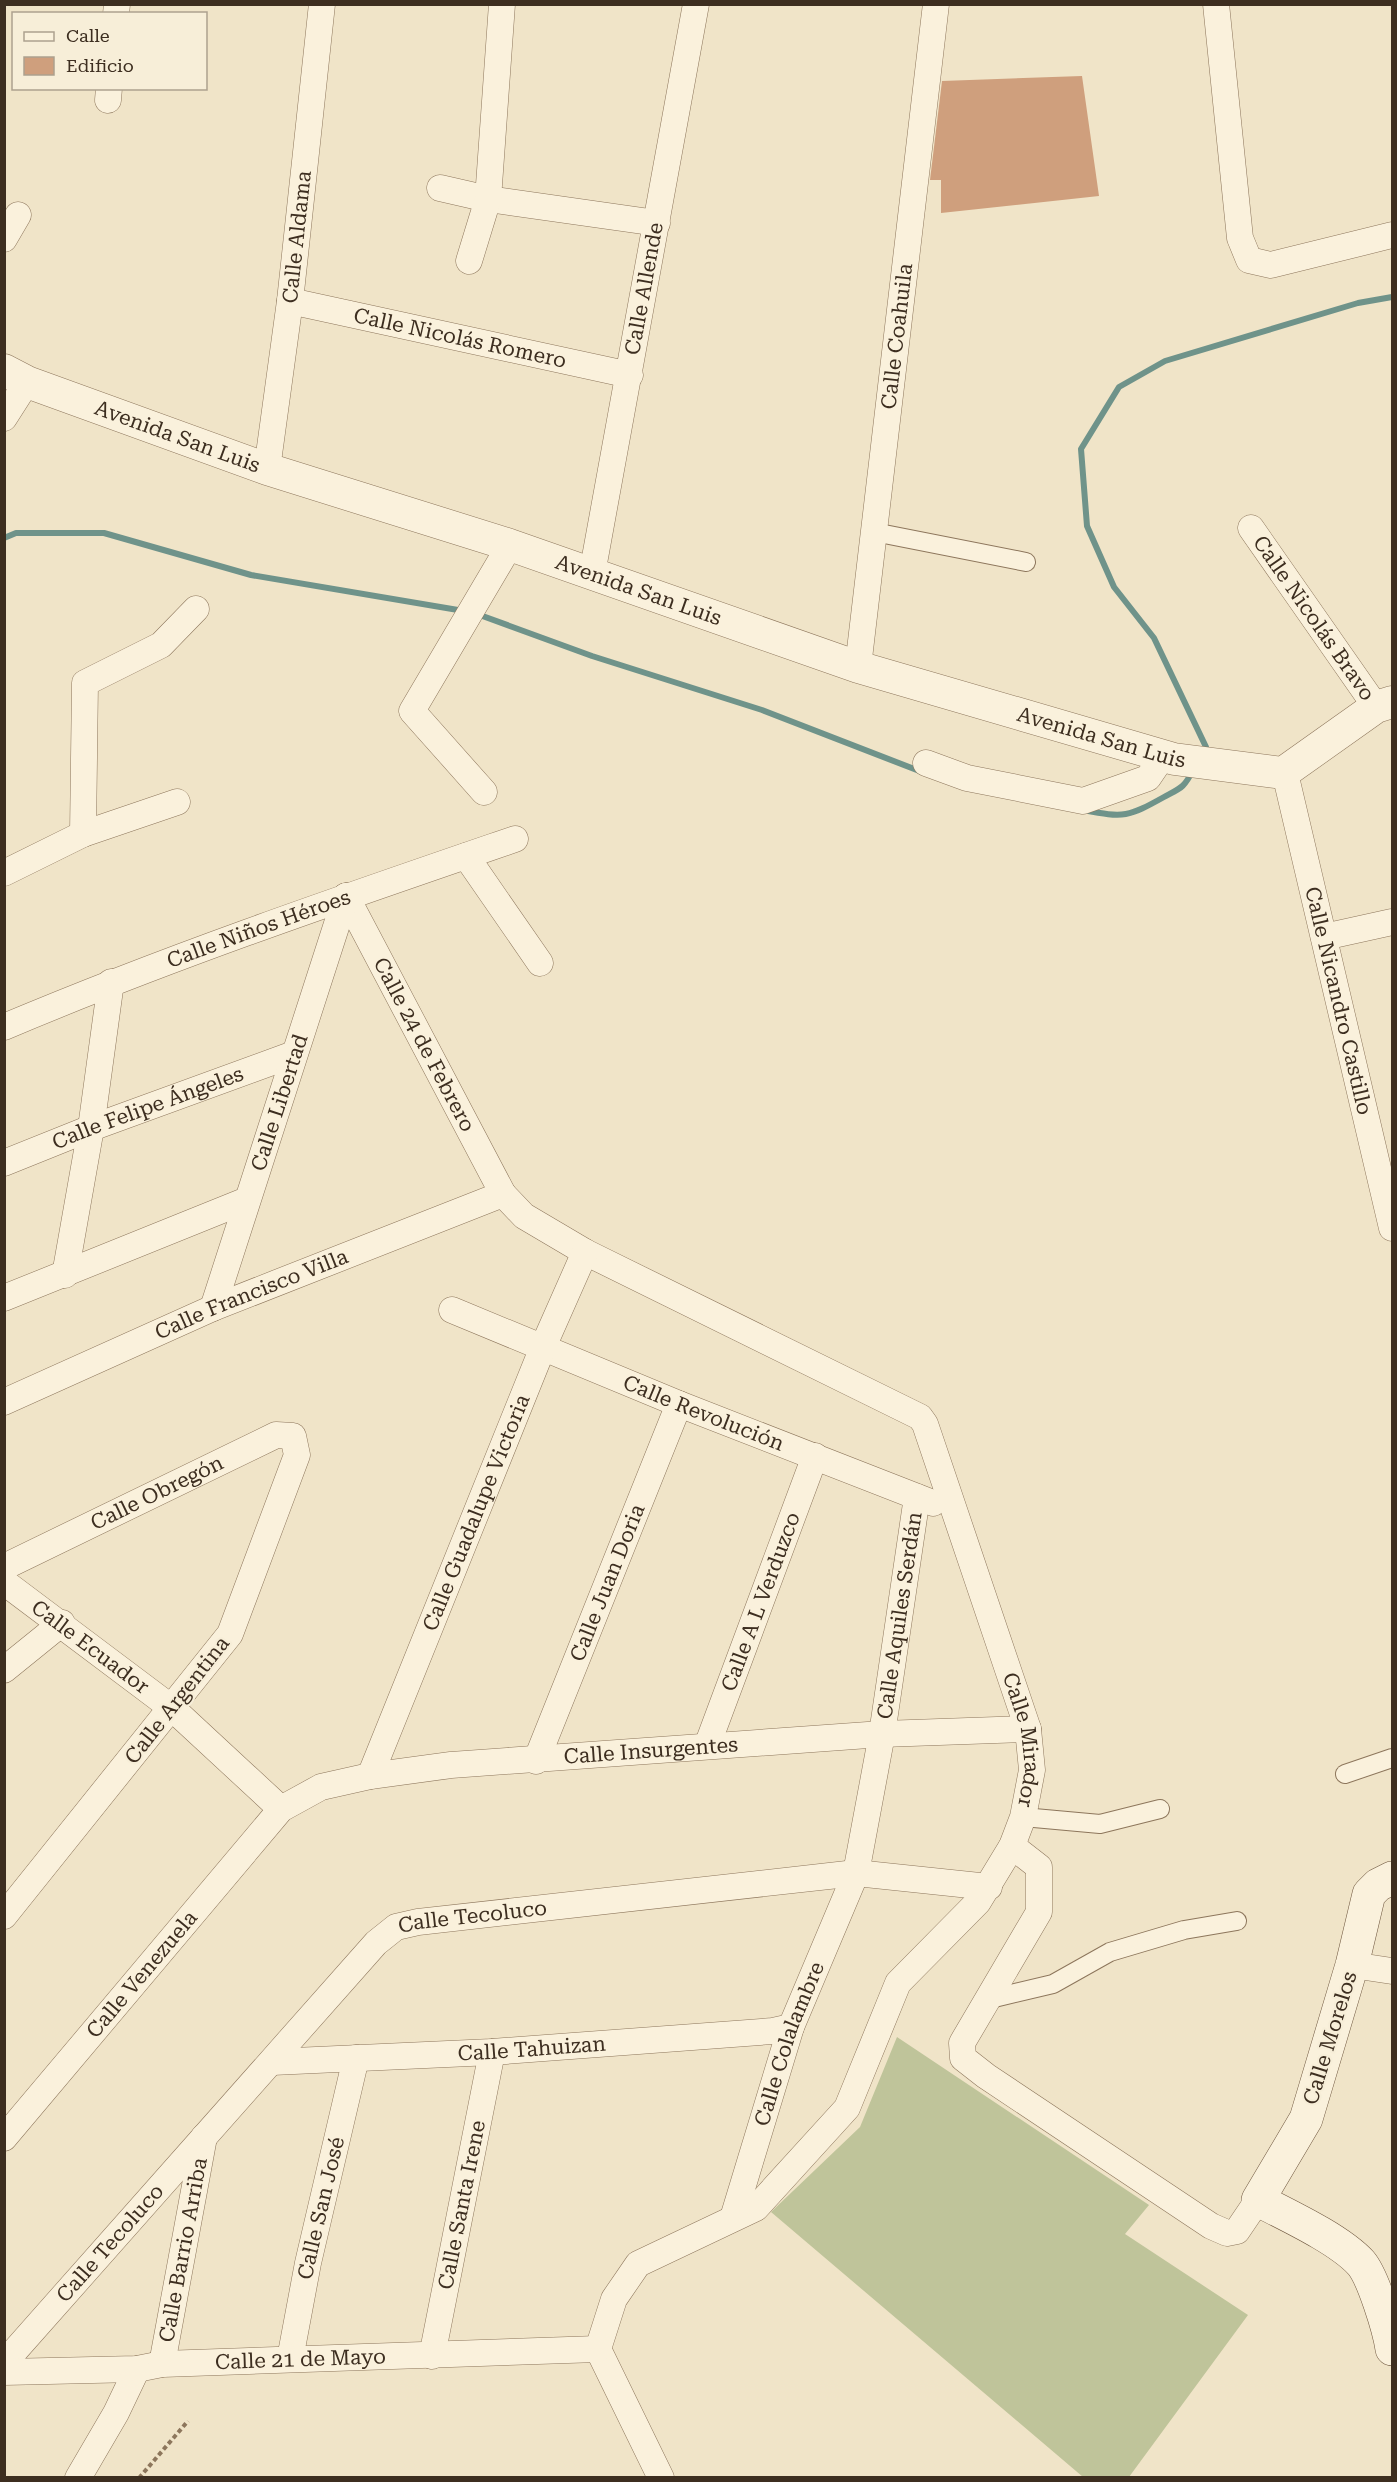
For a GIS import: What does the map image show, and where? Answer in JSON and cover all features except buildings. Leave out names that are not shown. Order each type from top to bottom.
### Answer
[{"type":"main road","name":"Calle Morelos","points":[[1258,2200],[1306,2119],[1352,1965],[1369,1894],[1378,1885],[1392,1878]]},
{"type":"main road","points":[[1258,2200],[1318,2231],[1361,2263],[1388,2323],[1392,2349]]},
{"type":"street","name":"Calle Aldama","points":[[267,469],[290,301],[322,4]]},
{"type":"street","points":[[469,261],[488,199],[502,4]]},
{"type":"street","name":"Calle Allende","points":[[592,574],[696,4]]},
{"type":"street","name":"Calle Coahuila","points":[[858,667],[936,4]]},
{"type":"street","points":[[1216,4],[1239,238],[1249,260],[1271,265],[1392,235]]},
{"type":"street","points":[[440,188],[488,199],[657,223]]},
{"type":"street","points":[[4,239],[18,215]]},
{"type":"street","name":"Calle Nicolás Romero","points":[[290,301],[630,375]]},
{"type":"street","points":[[4,418],[16,376]]},
{"type":"street","name":"Avenida San Luis","points":[[16,376],[267,469],[510,545],[858,667],[1169,757],[1284,773]]},
{"type":"street","name":"Calle Nicolás Bravo","points":[[1251,528],[1384,705]]},
{"type":"street","points":[[874,532],[1026,562]]},
{"type":"street","points":[[484,792],[412,711],[510,545]]},
{"type":"street","points":[[83,834],[85,683],[161,645],[196,609]]},
{"type":"street","points":[[1284,773],[1384,705]]},
{"type":"street","points":[[926,763],[967,778],[1083,801],[1148,778],[1169,757]]},
{"type":"street","name":"Calle Nicandro Castillo","points":[[1284,773],[1392,1225]]},
{"type":"street","points":[[4,873],[83,834],[177,802]]},
{"type":"street","name":"Calle Niños Héroes","points":[[4,1027],[111,981],[346,896],[515,839]]},
{"type":"street","points":[[466,856],[540,963]]},
{"type":"street","name":"Calle Libertad","points":[[213,1308],[346,896]]},
{"type":"street","name":"Calle 24 de Febrero","points":[[346,896],[503,1194],[524,1216],[585,1252],[920,1417]]},
{"type":"street","points":[[1324,937],[1392,922]]},
{"type":"street","points":[[66,1275],[91,1128],[111,981]]},
{"type":"street","name":"Calle Felipe Ángeles","points":[[4,1163],[91,1128],[294,1054]]},
{"type":"street","name":"Calle Francisco Villa","points":[[4,1402],[213,1308],[503,1194]]},
{"type":"street","points":[[4,1298],[66,1275],[247,1200]]},
{"type":"street","name":"Calle Guadalupe Victoria","points":[[370,1776],[543,1347],[585,1252]]},
{"type":"street","name":"Calle Revolución","points":[[452,1310],[679,1404],[956,1510]]},
{"type":"street","name":"Calle Juan Doria","points":[[536,1761],[679,1404]]},
{"type":"street","name":"Calle Mirador","points":[[598,2349],[614,2299],[638,2264],[756,2208],[847,2108],[898,1983],[978,1902],[1012,1846],[1023,1817],[1032,1770],[1028,1729],[956,1510],[925,1424],[920,1417]]},
{"type":"street","name":"Calle Obregón","points":[[4,1567],[276,1435],[293,1436],[297,1455]]},
{"type":"street","name":"Calle Argentina","points":[[4,1916],[173,1709],[230,1634],[297,1455]]},
{"type":"street","name":"Calle A L Verduzco","points":[[707,1746],[815,1456]]},
{"type":"street","name":"Calle Aquiles Serdán","points":[[856,1874],[882,1734],[917,1497]]},
{"type":"street","name":"Calle Ecuador","points":[[4,1581],[173,1709],[281,1809]]},
{"type":"street","points":[[4,1670],[62,1623]]},
{"type":"street","name":"Calle Insurgentes","points":[[281,1809],[321,1787],[370,1776],[451,1765],[536,1761],[882,1734],[1028,1729]]},
{"type":"street","points":[[1345,1774],[1392,1758]]},
{"type":"street","name":"Calle Venezuela","points":[[4,2139],[281,1809]]},
{"type":"street","points":[[1023,1817],[1100,1824],[1160,1809]]},
{"type":"street","points":[[1012,1846],[1039,1867],[1039,1912],[990,1999],[962,2043],[963,2058],[986,2076],[1211,2226],[1227,2233],[1237,2231],[1258,2200]]},
{"type":"street","name":"Calle Tecoluco","points":[[4,2363],[376,1943],[396,1927],[418,1922],[856,1874],[989,1887]]},
{"type":"street","name":"Calle Colalambre","points":[[733,2218],[791,2026],[856,1874]]},
{"type":"street","points":[[990,1999],[1053,1984],[1110,1952],[1184,1930],[1237,1922]]},
{"type":"street","points":[[1352,1965],[1392,1971]]},
{"type":"street","name":"Calle Tahuizan","points":[[272,2062],[492,2052],[773,2031],[791,2026]]},
{"type":"street","name":"Calle Santa Irene","points":[[432,2356],[492,2052]]},
{"type":"street","name":"Calle San José","points":[[290,2359],[308,2263],[356,2058]]},
{"type":"street","name":"Calle Barrio Arriba","points":[[162,2364],[204,2136]]},
{"type":"street","points":[[598,2349],[661,2478]]},
{"type":"street","name":"Calle 21 de Mayo","points":[[4,2372],[137,2369],[162,2364],[598,2349]]},
{"type":"street","points":[[78,2478],[116,2413],[137,2369]]},
{"type":"path","points":[[139,2478],[188,2421]]},
{"type":"green space","points":[[897,2037],[1149,2205],[1125,2234],[1248,2315],[1129,2477],[1083,2477],[771,2212],[860,2127]]},
{"type":"waterway","points":[[1203,753],[1206,747],[1154,638],[1114,587],[1087,526],[1081,449],[1119,387],[1165,361],[1358,303],[1392,297]]},
{"type":"waterway","points":[[4,538],[16,533],[104,533],[251,575],[464,611]]},
{"type":"waterway","points":[[477,614],[592,656],[762,710],[922,772]]},
{"type":"waterway","points":[[1083,810],[1118,815],[1134,812],[1178,789],[1187,781],[1193,770]]}]
